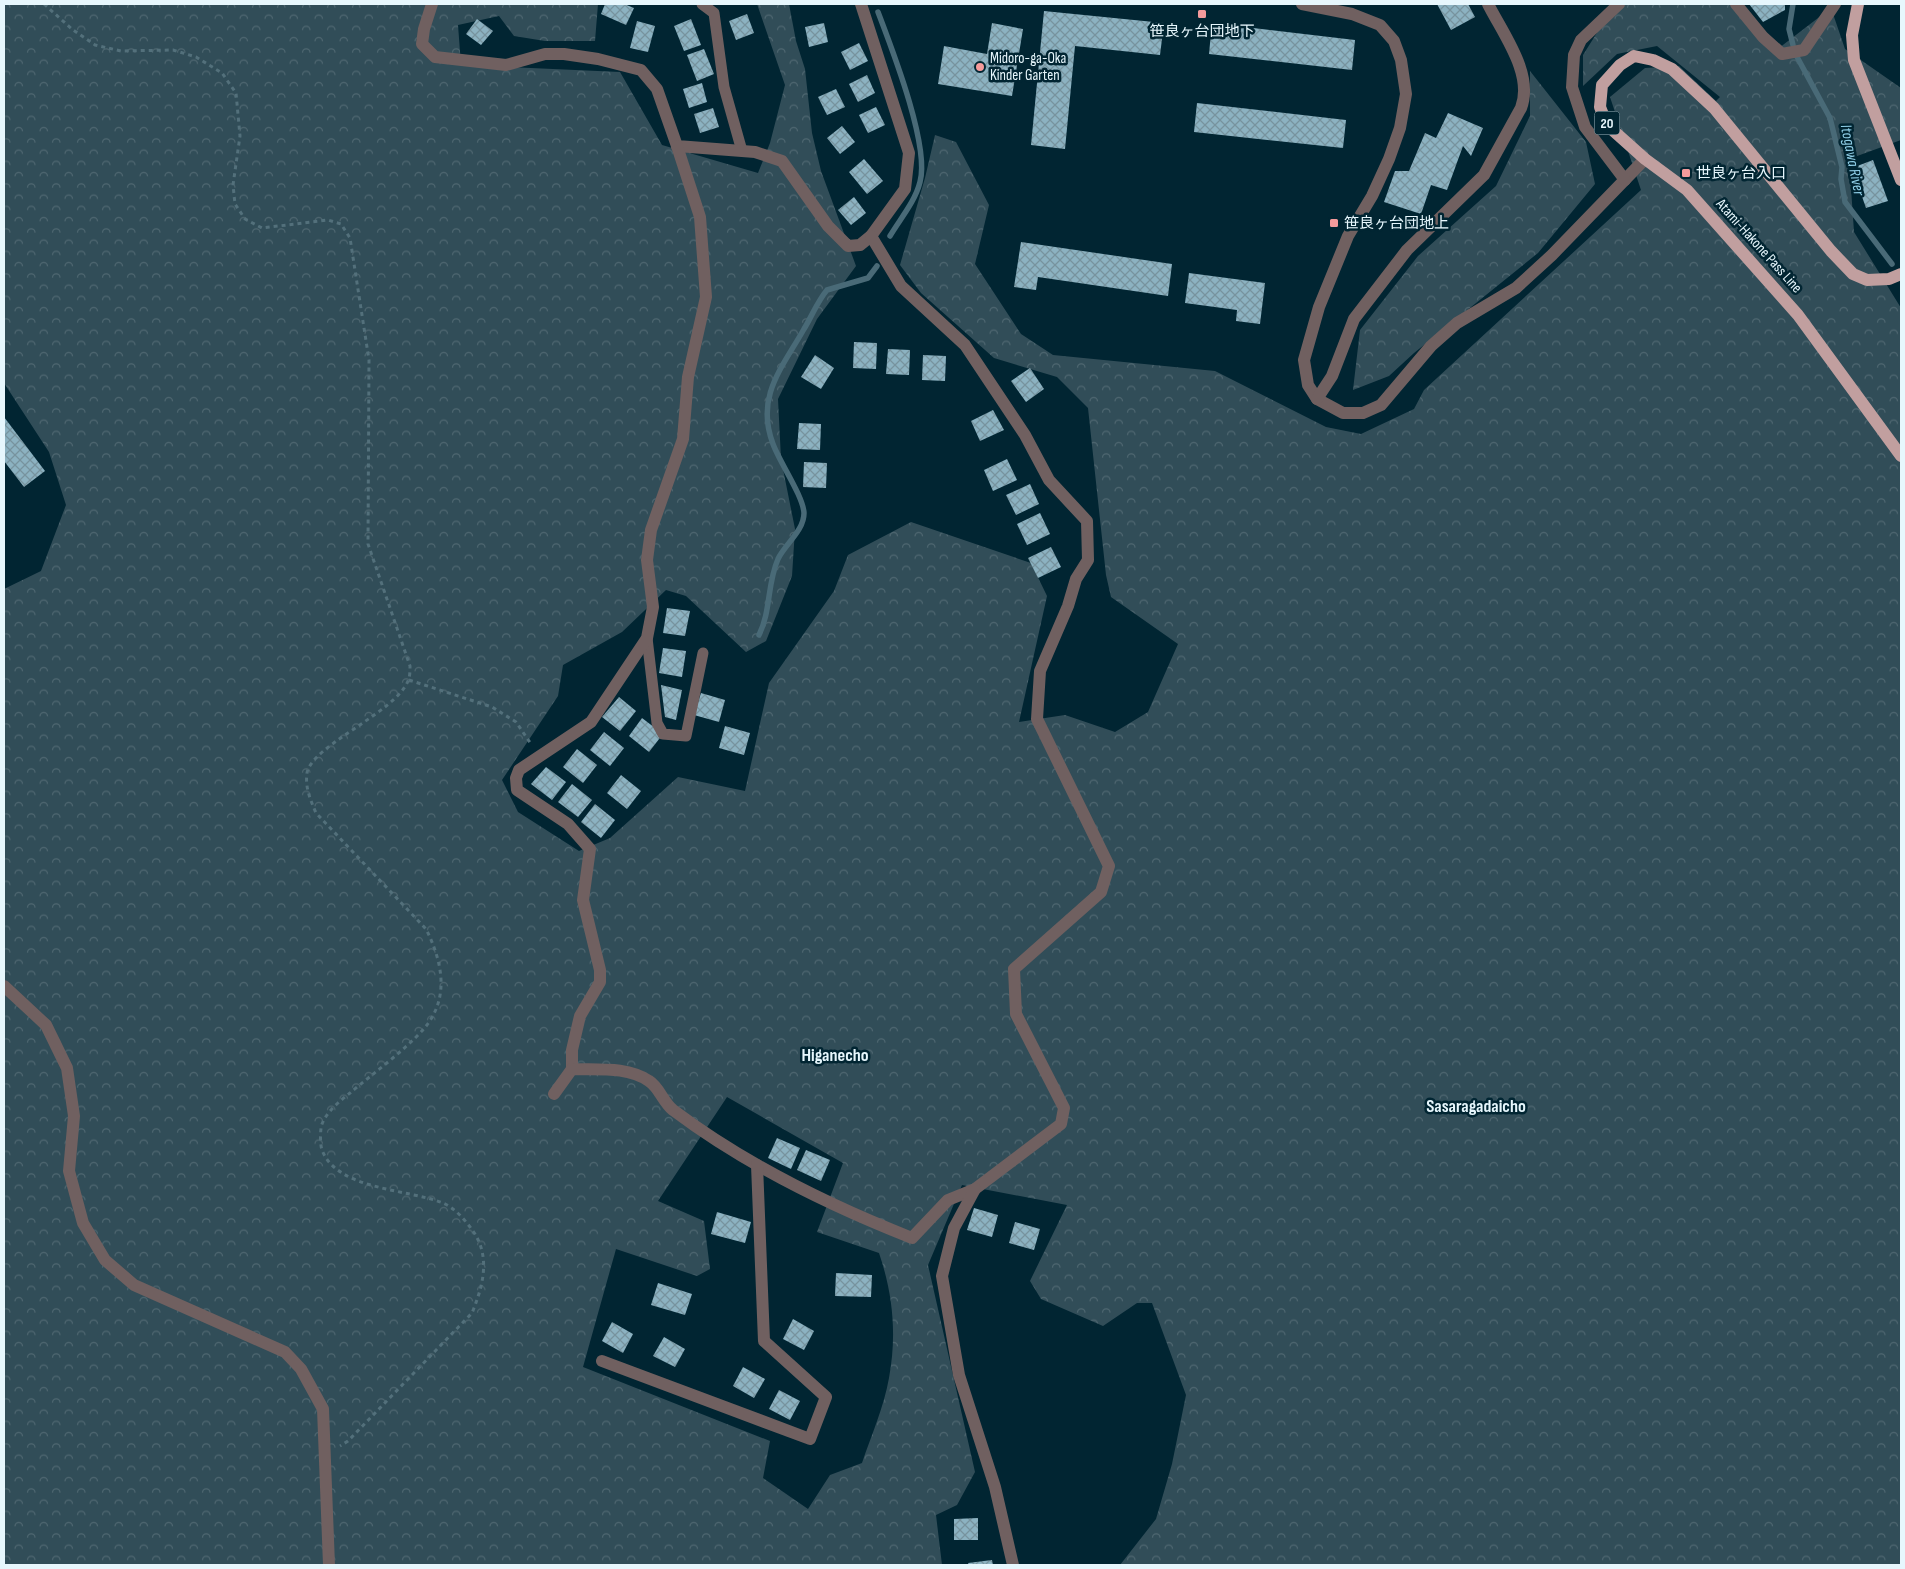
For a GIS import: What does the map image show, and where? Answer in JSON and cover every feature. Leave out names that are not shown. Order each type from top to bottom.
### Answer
[{"type":"main road","points":[[1858,4],[1852,35],[1854,60],[1901,180]]},
{"type":"main road","name":"Atami-Hakone Pass Line","points":[[1901,274],[1888,279],[1867,280],[1853,274],[1831,251],[1714,108],[1672,69],[1653,60],[1634,56],[1620,65],[1602,85],[1600,107],[1608,125],[1645,159],[1687,190],[1798,315],[1901,456]]},
{"type":"street","points":[[432,4],[424,29],[422,44],[435,57],[506,65],[545,54],[564,54],[598,59],[640,70],[657,88],[678,146],[700,217],[706,297],[688,377],[683,439],[651,530],[647,560],[653,607],[647,638],[590,722],[520,770],[516,778],[517,790],[568,824],[590,849],[584,900],[600,970],[600,982],[580,1016],[572,1050],[572,1069],[554,1094]]},
{"type":"street","points":[[678,146],[755,152],[782,161],[828,226],[848,246],[860,245],[870,236],[905,189],[909,153],[861,4]]},
{"type":"street","points":[[1302,4],[1352,14],[1380,25],[1394,41],[1401,60],[1406,94],[1400,128],[1389,159],[1372,196],[1348,236],[1318,307],[1304,360],[1308,385],[1317,399],[1343,413],[1362,413],[1381,405],[1431,346],[1457,323],[1516,288],[1552,256],[1645,159]]},
{"type":"street","points":[[1317,399],[1332,376],[1354,319],[1407,250],[1484,175],[1525,97],[1524,79],[1488,4]]},
{"type":"street","points":[[1619,4],[1581,40],[1574,55],[1572,87],[1585,128],[1625,180]]},
{"type":"street","points":[[1736,4],[1763,37],[1782,54],[1804,50],[1836,4]]},
{"type":"street","points":[[572,1069],[626,1071],[650,1081],[671,1108],[757,1165],[849,1213],[912,1238],[948,1200],[975,1189],[1061,1124],[1064,1108],[1016,1014],[1014,969],[1101,892],[1109,866],[1037,719],[1040,671],[1068,606],[1076,580],[1088,560],[1087,521],[1049,480],[1025,435],[965,345],[901,286],[870,236]]},
{"type":"street","points":[[4,986],[46,1026],[67,1068],[74,1116],[69,1171],[83,1222],[105,1260],[134,1285],[285,1352],[301,1369],[323,1409],[329,1565]]},
{"type":"street","points":[[602,1361],[810,1439],[826,1397],[764,1341],[757,1165]]},
{"type":"street","points":[[975,1189],[954,1228],[942,1276],[959,1375],[995,1487],[1013,1565]]},
{"type":"lane","points":[[702,4],[714,13],[724,87],[742,151]]},
{"type":"lane","points":[[647,638],[657,723],[662,734],[686,736],[703,653]]},
{"type":"path","points":[[44,4],[73,30],[96,45],[121,51],[173,50],[196,57],[222,73],[236,93],[240,136],[233,185],[235,204],[245,219],[262,228],[328,220],[341,224],[350,238],[369,360],[368,544],[410,666],[409,680],[400,695],[318,756],[308,771],[307,792],[316,813],[426,929],[438,952],[441,976],[438,1002],[431,1020],[412,1040],[334,1107],[322,1124],[322,1149],[334,1169],[349,1178],[444,1204],[464,1218],[480,1241],[484,1263],[483,1287],[472,1314],[348,1441],[326,1454]]},
{"type":"path","points":[[409,680],[492,707],[516,722],[540,757]]},
{"type":"green space","points":[[4,4],[598,4],[595,41],[545,41],[514,36],[499,16],[458,25],[461,65],[620,72],[662,145],[758,173],[770,143],[785,85],[757,4],[789,4],[796,41],[805,69],[812,133],[821,171],[856,266],[817,319],[778,399],[781,459],[795,529],[792,576],[766,641],[746,652],[686,596],[666,590],[622,632],[563,665],[558,696],[502,780],[518,812],[579,851],[610,838],[678,777],[745,791],[769,683],[834,591],[848,555],[911,522],[1031,563],[1047,596],[1019,722],[1065,715],[1115,732],[1148,712],[1178,644],[1111,597],[1106,575],[1088,408],[1057,377],[994,358],[921,293],[900,265],[925,178],[935,135],[956,142],[989,205],[975,264],[1021,334],[1053,355],[1215,371],[1326,427],[1361,434],[1414,409],[1424,390],[1641,190],[1610,97],[1645,68],[1679,66],[1716,101],[1720,97],[1657,46],[1617,54],[1583,86],[1583,55],[1615,4],[1736,4],[1775,51],[1831,8],[1845,49],[1901,88],[1901,140],[1849,159],[1854,232],[1901,308],[1901,1565],[1120,1565],[1156,1519],[1172,1464],[1186,1395],[1152,1303],[1137,1303],[1103,1326],[1041,1299],[1030,1281],[1067,1205],[962,1185],[928,1265],[975,1472],[957,1505],[936,1515],[942,1565],[4,1565],[4,589],[41,571],[66,505],[49,452],[4,383]],"holes":[[[727,1097],[843,1163],[817,1232],[879,1253],[888,1284],[893,1346],[884,1400],[862,1463],[830,1475],[808,1509],[763,1478],[770,1441],[583,1367],[616,1249],[697,1276],[710,1269],[704,1221],[658,1201]]]},
{"type":"green space","points":[[1530,71],[1586,142],[1595,184],[1538,253],[1414,353],[1389,376],[1353,390],[1360,330],[1418,256],[1496,186],[1530,116]]},
{"type":"building","points":[[605,4],[624,4],[634,8],[626,25],[601,14]]},
{"type":"building","points":[[1437,4],[1468,4],[1475,17],[1451,30]]},
{"type":"building","points":[[1749,4],[1785,4],[1785,10],[1763,22]]},
{"type":"building","points":[[1044,11],[1164,23],[1160,55],[1075,46],[1065,149],[1031,145]]},
{"type":"building","points":[[747,14],[754,33],[736,40],[729,21]]},
{"type":"building","points":[[477,19],[493,31],[481,45],[466,34]]},
{"type":"building","points":[[691,19],[701,45],[684,51],[674,26]]},
{"type":"building","points":[[637,21],[655,26],[648,52],[630,48]]},
{"type":"building","points":[[824,23],[828,42],[809,47],[805,27]]},
{"type":"building","points":[[992,23],[1023,29],[1012,96],[938,84],[944,46],[987,54]]},
{"type":"building","points":[[1212,23],[1355,40],[1352,70],[1209,54]]},
{"type":"building","points":[[859,43],[868,61],[850,70],[841,52]]},
{"type":"building","points":[[704,49],[714,74],[697,81],[687,55]]},
{"type":"building","points":[[867,75],[875,93],[858,102],[849,84]]},
{"type":"building","points":[[702,83],[707,102],[689,108],[683,89]]},
{"type":"building","points":[[836,89],[845,107],[827,115],[818,97]]},
{"type":"building","points":[[1197,103],[1346,120],[1343,148],[1194,132]]},
{"type":"building","points":[[876,107],[885,125],[868,133],[859,115]]},
{"type":"building","points":[[713,108],[719,127],[700,133],[694,114]]},
{"type":"building","points":[[1448,113],[1483,128],[1471,156],[1463,146],[1447,190],[1431,185],[1421,214],[1384,202],[1395,171],[1409,171],[1425,133],[1436,138]]},
{"type":"building","points":[[842,126],[855,142],[840,154],[827,138]]},
{"type":"building","points":[[864,159],[883,181],[867,194],[849,172]]},
{"type":"building","points":[[1873,160],[1888,201],[1866,208],[1852,168]]},
{"type":"building","points":[[854,197],[866,213],[851,225],[838,210]]},
{"type":"building","points":[[1021,242],[1172,264],[1168,296],[1038,277],[1036,290],[1014,287]]},
{"type":"building","points":[[1189,273],[1265,283],[1260,324],[1236,321],[1237,310],[1185,303]]},
{"type":"building","points":[[854,342],[877,343],[876,369],[853,368]]},
{"type":"building","points":[[888,349],[910,350],[909,375],[886,374]]},
{"type":"building","points":[[815,355],[834,368],[821,389],[801,377]]},
{"type":"building","points":[[923,355],[946,356],[945,381],[922,380]]},
{"type":"building","points":[[1030,368],[1044,389],[1026,402],[1011,381]]},
{"type":"building","points":[[993,410],[1004,430],[980,441],[971,421]]},
{"type":"building","points":[[4,417],[45,471],[24,487],[4,461]]},
{"type":"building","points":[[799,423],[821,424],[820,450],[797,449]]},
{"type":"building","points":[[1007,459],[1017,480],[993,491],[984,470]]},
{"type":"building","points":[[804,462],[827,463],[826,488],[803,487]]},
{"type":"building","points":[[1030,484],[1039,504],[1016,515],[1006,495]]},
{"type":"building","points":[[1040,513],[1050,534],[1027,545],[1017,524]]},
{"type":"building","points":[[1051,547],[1061,567],[1038,578],[1028,558]]},
{"type":"building","points":[[667,608],[690,611],[685,636],[663,633]]},
{"type":"building","points":[[663,648],[686,651],[682,677],[659,673]]},
{"type":"building","points":[[661,685],[682,690],[676,720],[665,717]]},
{"type":"building","points":[[701,693],[725,700],[719,722],[694,715]]},
{"type":"building","points":[[619,697],[636,711],[620,731],[602,717]]},
{"type":"building","points":[[642,718],[663,734],[649,752],[629,736]]},
{"type":"building","points":[[725,726],[750,733],[744,755],[719,748]]},
{"type":"building","points":[[604,732],[624,748],[610,766],[590,750]]},
{"type":"building","points":[[577,749],[597,765],[583,783],[563,767]]},
{"type":"building","points":[[546,767],[566,782],[552,800],[531,784]]},
{"type":"building","points":[[621,775],[641,791],[627,809],[607,793]]},
{"type":"building","points":[[572,784],[592,800],[578,817],[558,802]]},
{"type":"building","points":[[595,804],[615,820],[601,838],[581,822]]},
{"type":"building","points":[[777,1138],[800,1148],[791,1169],[768,1158]]},
{"type":"building","points":[[806,1150],[830,1160],[821,1181],[797,1170]]},
{"type":"building","points":[[974,1208],[998,1215],[992,1237],[967,1230]]},
{"type":"building","points":[[717,1212],[751,1222],[745,1243],[711,1234]]},
{"type":"building","points":[[1015,1222],[1040,1229],[1034,1250],[1009,1243]]},
{"type":"building","points":[[836,1273],[872,1275],[871,1297],[835,1296]]},
{"type":"building","points":[[658,1283],[692,1294],[685,1315],[651,1305]]},
{"type":"building","points":[[793,1319],[814,1331],[804,1350],[783,1339]]},
{"type":"building","points":[[612,1322],[633,1334],[623,1353],[602,1341]]},
{"type":"building","points":[[664,1337],[685,1349],[675,1367],[653,1356]]},
{"type":"building","points":[[743,1367],[765,1379],[754,1398],[733,1386]]},
{"type":"building","points":[[779,1390],[800,1401],[790,1420],[769,1409]]},
{"type":"building","points":[[978,1518],[978,1540],[954,1540],[954,1519]]},
{"type":"building","points":[[992,1560],[993,1565],[969,1565],[968,1563]]},
{"type":"waterway","name":"Itogawa River","points":[[1793,4],[1789,29],[1793,45]]},
{"type":"waterway","points":[[878,12],[908,97],[920,145],[922,166],[920,182],[915,196],[890,236]]},
{"type":"waterway","name":"Itogawa River","points":[[1796,55],[1830,118],[1842,167],[1841,179],[1845,202],[1892,264]]},
{"type":"waterway","points":[[759,635],[763,626],[772,578],[778,559],[798,532],[804,513],[796,489],[773,444],[768,427],[769,397],[780,370],[817,304],[827,290],[868,278],[877,266]]},
{"type":"place","name":"笹良ヶ台団地下","points":[[1202,14]]},
{"type":"place","name":"Midoro-ga-Oka Kinder Garten","points":[[980,67]]},
{"type":"place","name":"世良ヶ台入口","points":[[1686,173]]},
{"type":"place","name":"笹良ヶ台団地上","points":[[1334,223]]},
{"type":"district","name":"Higanecho","points":[[835,1055]]},
{"type":"district","name":"Sasaragadaicho","points":[[1476,1106]]}]
